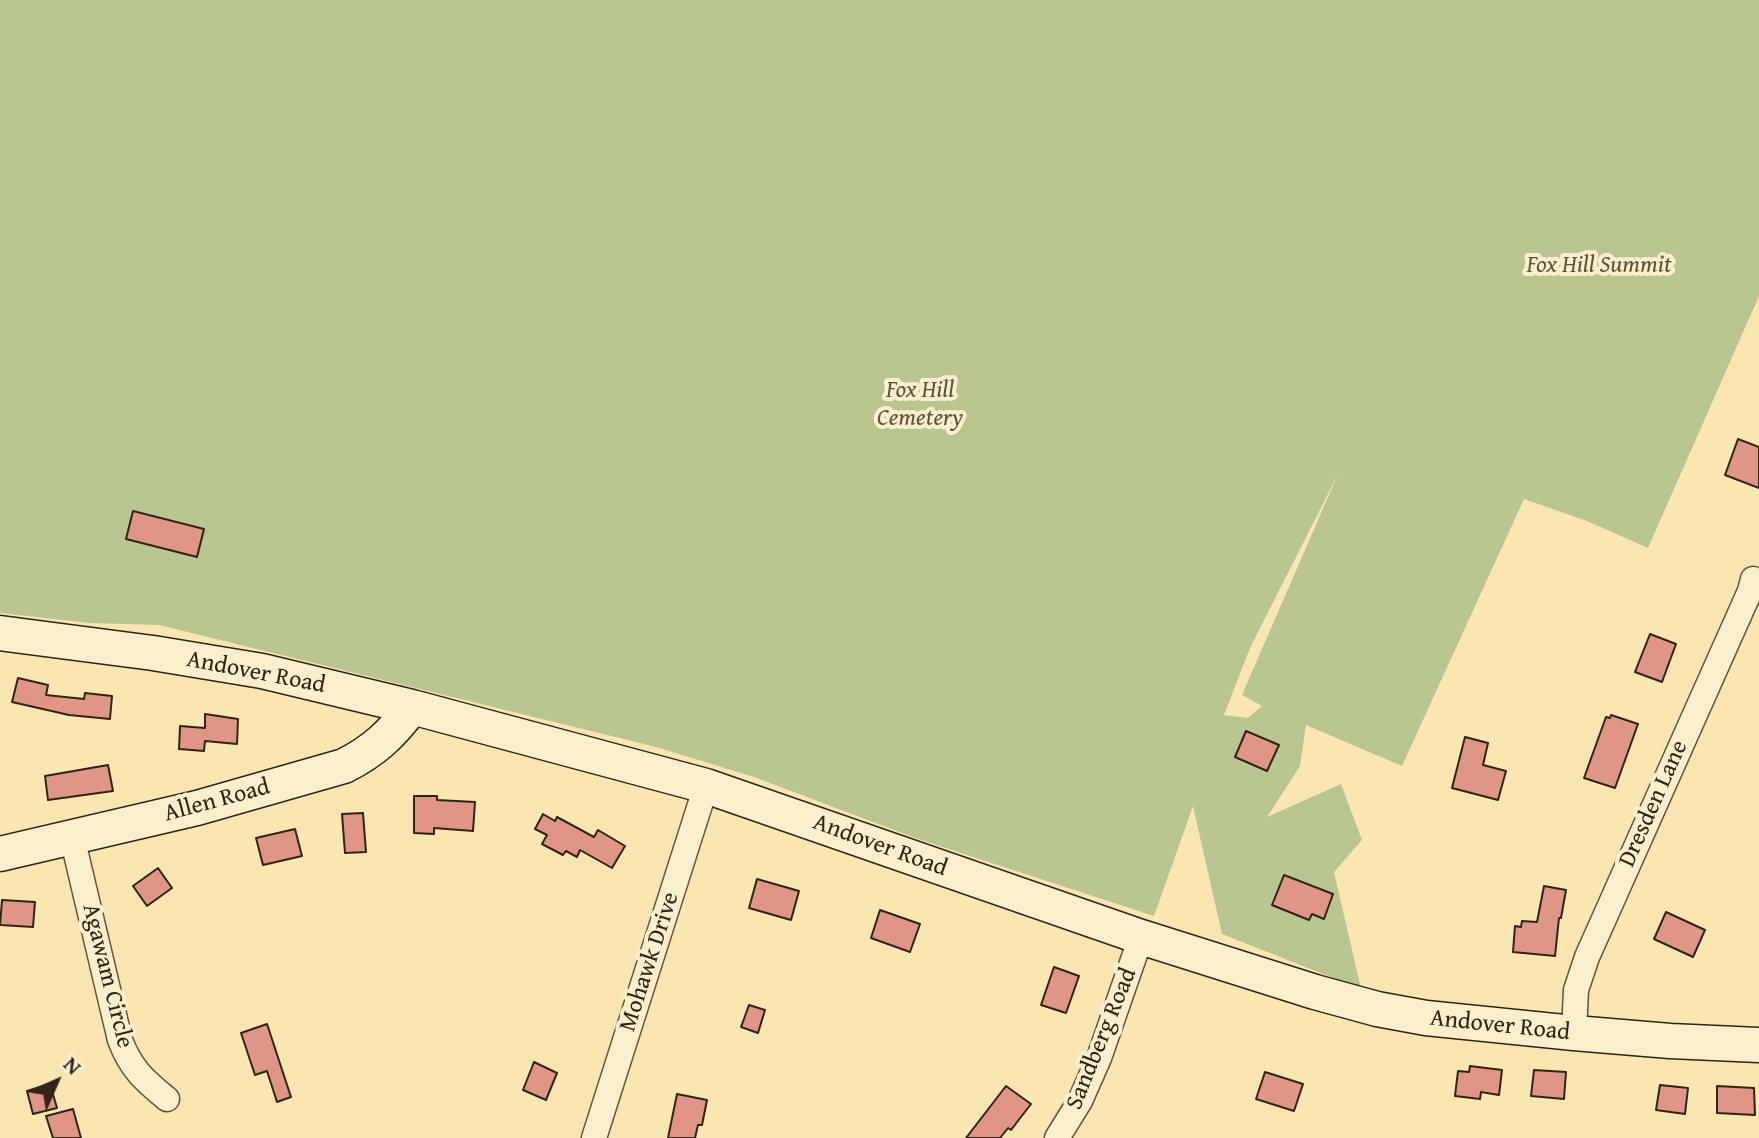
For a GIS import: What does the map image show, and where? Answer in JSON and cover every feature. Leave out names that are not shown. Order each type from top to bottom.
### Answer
[{"type":"main road","name":"Andover Road","points":[[0,633],[262,671],[412,707],[706,786],[1141,937],[1377,1009],[1426,1018],[1574,1033],[1759,1045]]},
{"type":"main road","name":"Allen Road","points":[[0,854],[197,808],[344,766],[366,755],[394,731],[412,707]]},
{"type":"street","name":"Dresden Lane","points":[[1574,1033],[1576,990],[1587,957],[1753,579]]},
{"type":"street","name":"Mohawk Drive","points":[[594,1138],[706,786]]},
{"type":"street","name":"Agawam Circle","points":[[72,837],[120,1040],[135,1070],[167,1099]]},
{"type":"street","name":"Sandberg Road","points":[[1057,1138],[1080,1101],[1099,1058],[1141,937]]},
{"type":"green space","name":"Fox Hill Cemetery","points":[[0,0],[1759,0],[1759,296],[1648,548],[1587,521],[1524,499],[1402,766],[1306,725],[1300,766],[1267,817],[1341,784],[1362,840],[1334,872],[1361,989],[1222,934],[1193,806],[1154,916],[918,839],[754,777],[656,747],[159,625],[90,623],[0,613]],"holes":[[[1338,474],[1242,695],[1262,706],[1248,718],[1224,715],[1250,648]]]},
{"type":"building","points":[[1738,439],[1759,447],[1759,488],[1725,475]]},
{"type":"building","points":[[133,511],[204,529],[197,557],[126,539]]},
{"type":"building","points":[[1650,634],[1676,644],[1662,682],[1635,672]]},
{"type":"building","points":[[18,678],[48,685],[46,695],[84,699],[85,693],[112,696],[110,719],[69,715],[12,702]]},
{"type":"building","points":[[205,714],[238,719],[237,744],[205,741],[204,751],[179,749],[180,726],[205,728]]},
{"type":"building","points":[[1611,715],[1638,724],[1615,788],[1584,778],[1606,717],[1610,718]]},
{"type":"building","points":[[1246,731],[1279,745],[1267,771],[1235,757]]},
{"type":"building","points":[[1465,737],[1488,743],[1483,765],[1506,771],[1498,800],[1452,788]]},
{"type":"building","points":[[108,765],[113,791],[48,800],[45,776]]},
{"type":"building","points":[[414,796],[475,802],[473,831],[434,828],[434,834],[414,833]]},
{"type":"building","points":[[363,813],[366,852],[345,853],[342,814]]},
{"type":"building","points":[[543,814],[555,821],[557,817],[594,837],[598,830],[625,846],[612,868],[580,850],[577,857],[566,851],[563,855],[542,844],[547,835],[535,829]]},
{"type":"building","points":[[295,829],[302,856],[263,865],[256,838]]},
{"type":"building","points":[[158,868],[172,888],[147,906],[133,886]]},
{"type":"building","points":[[1284,875],[1333,894],[1324,919],[1312,914],[1309,920],[1272,905]]},
{"type":"building","points":[[757,879],[799,891],[791,920],[749,908]]},
{"type":"building","points":[[1544,886],[1566,890],[1555,956],[1513,952],[1515,926],[1521,927],[1522,921],[1537,922]]},
{"type":"building","points":[[2,900],[35,902],[33,927],[0,925]]},
{"type":"building","points":[[880,910],[920,924],[910,952],[871,938]]},
{"type":"building","points":[[1666,912],[1705,930],[1693,957],[1654,939]]},
{"type":"building","points":[[1054,967],[1079,976],[1066,1013],[1041,1005]]},
{"type":"building","points":[[749,1005],[765,1010],[758,1033],[741,1027]]},
{"type":"building","points":[[267,1024],[291,1097],[277,1102],[267,1071],[255,1075],[241,1033]]},
{"type":"building","points":[[534,1062],[557,1073],[546,1100],[523,1090]]},
{"type":"building","points":[[1470,1066],[1502,1070],[1499,1095],[1481,1092],[1480,1099],[1455,1096],[1458,1071],[1469,1072]]},
{"type":"building","points":[[1534,1070],[1566,1072],[1564,1099],[1531,1096]]},
{"type":"building","points":[[1265,1072],[1303,1084],[1294,1111],[1256,1099]]},
{"type":"building","points":[[50,1084],[57,1108],[33,1114],[27,1091]]},
{"type":"building","points":[[1660,1085],[1688,1088],[1685,1114],[1656,1110]]},
{"type":"building","points":[[1006,1086],[1031,1104],[1011,1130],[1008,1128],[1000,1138],[966,1138]]},
{"type":"building","points":[[1717,1086],[1754,1088],[1755,1115],[1717,1113]]},
{"type":"building","points":[[677,1094],[707,1100],[702,1125],[698,1125],[695,1138],[668,1138]]},
{"type":"building","points":[[73,1109],[81,1138],[53,1138],[46,1116]]},
{"type":"park label","name":"Fox Hill Summit","points":[[1599,266]]}]
